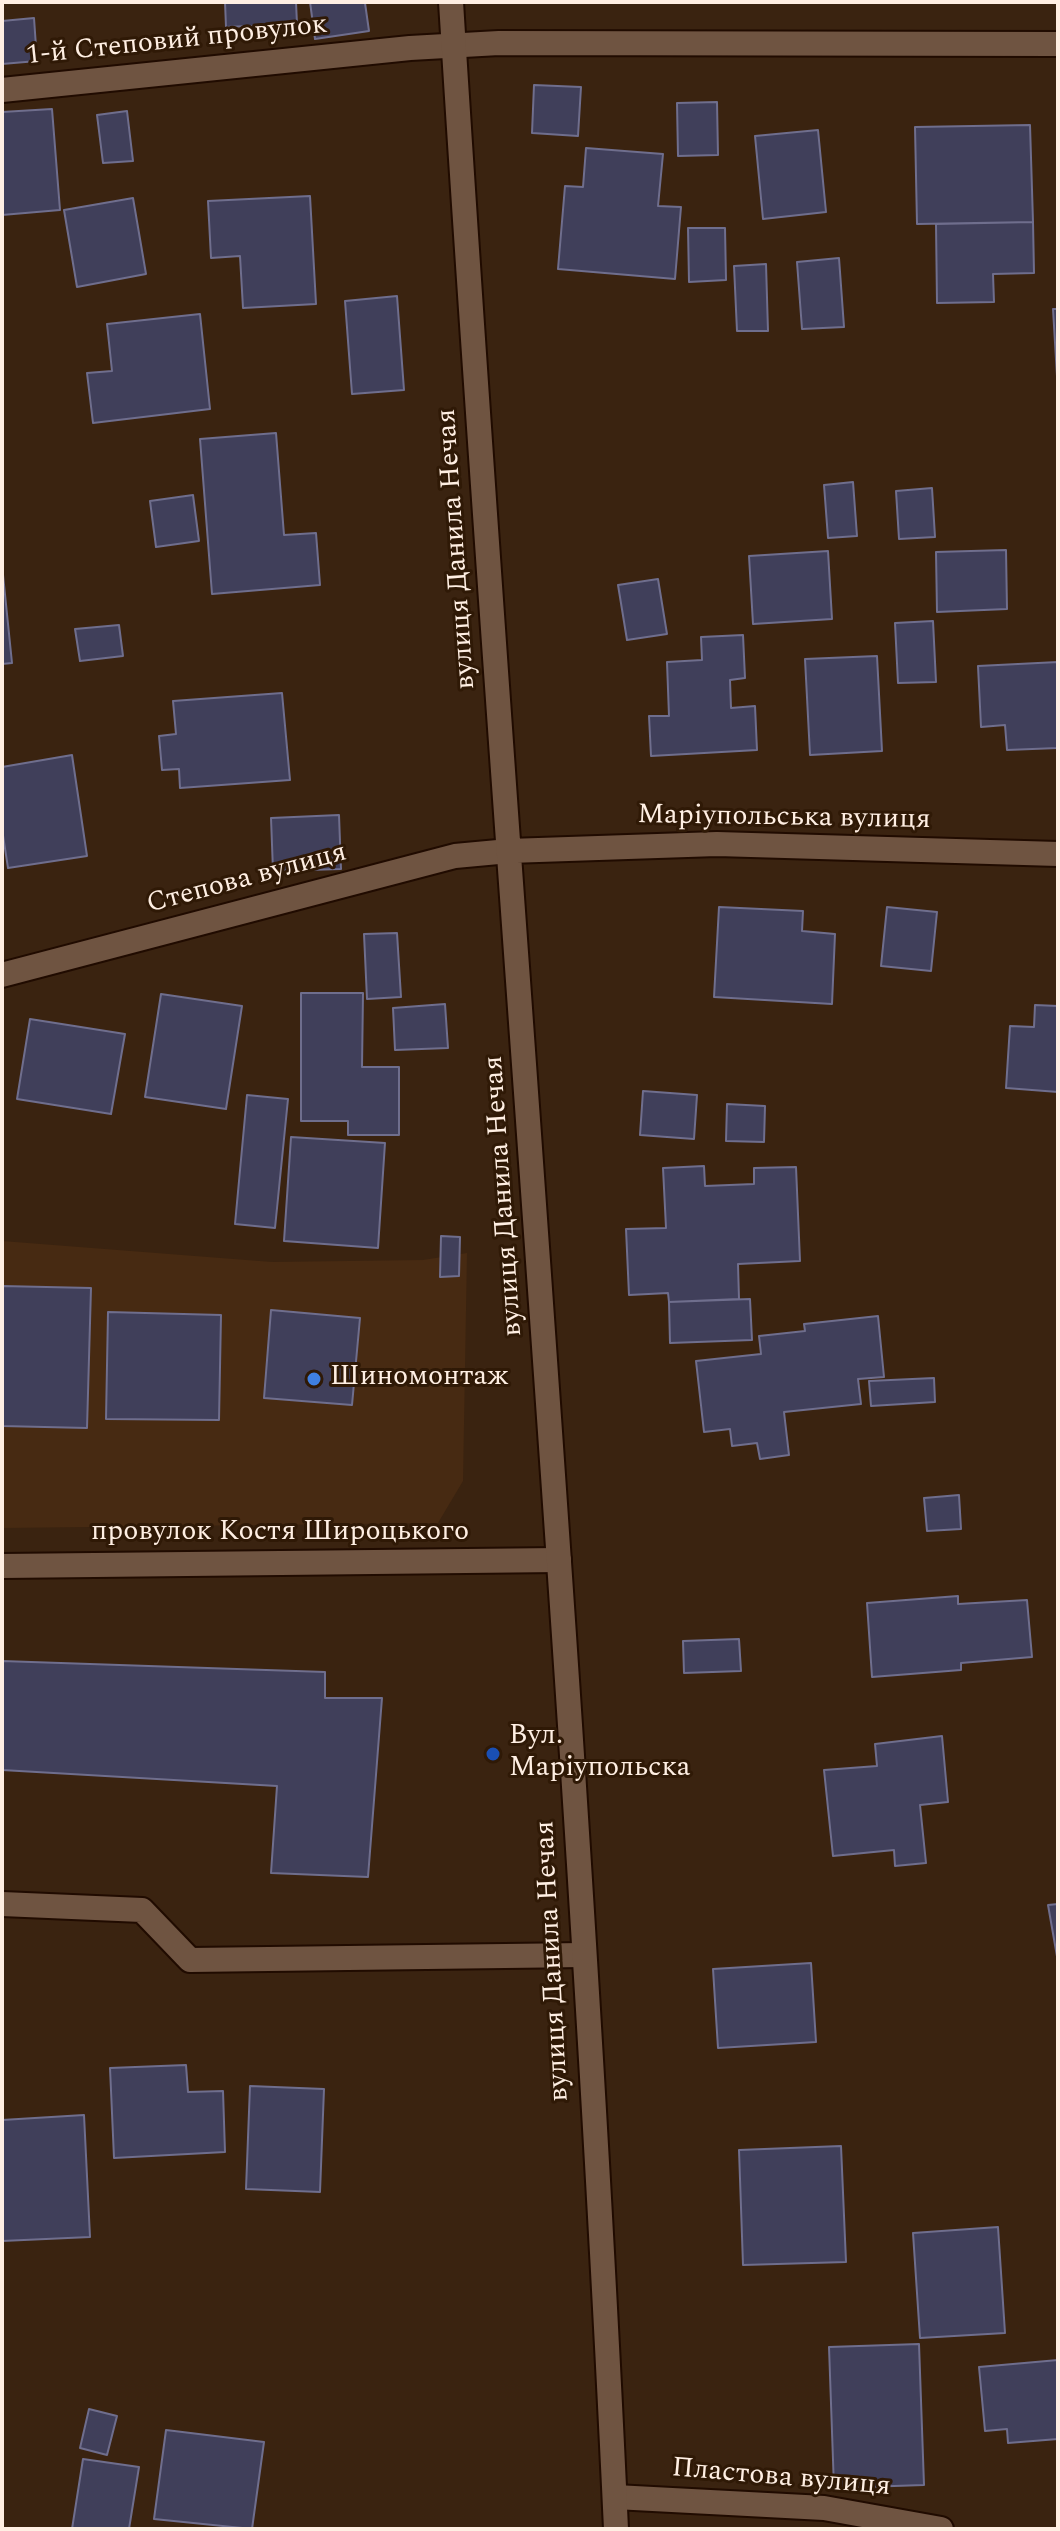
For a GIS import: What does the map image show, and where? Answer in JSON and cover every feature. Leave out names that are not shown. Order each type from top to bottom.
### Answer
[{"type":"main road","name":"вулиця Данила Нечая","points":[[451,2],[509,851],[554,1437],[616,2529]]},
{"type":"main road","name":"1-й Степовий провулок","points":[[2,90],[454,46],[1058,44]]},
{"type":"main road","name":"Маріупольська вулиця","points":[[509,851],[717,844],[1058,854]]},
{"type":"main road","name":"Степова вулиця","points":[[2,975],[455,856],[509,851]]},
{"type":"main road","name":"провулок Костя Широцького","points":[[2,1566],[559,1560]]},
{"type":"main road","points":[[2,1904],[142,1910],[190,1960],[584,1955]]},
{"type":"main road","name":"Пластова вулиця","points":[[615,2497],[824,2508],[941,2529]]},
{"type":"shaded area","points":[[2,1241],[272,1262],[423,1260],[467,1253],[463,1481],[438,1523],[2,1528]]},
{"type":"building","points":[[225,2],[296,2],[297,24],[226,27]]},
{"type":"building","points":[[310,2],[370,2],[365,3],[369,31],[315,39]]},
{"type":"building","points":[[34,18],[37,61],[2,64],[2,21]]},
{"type":"building","points":[[534,85],[581,87],[578,136],[532,133]]},
{"type":"building","points":[[717,102],[718,155],[678,156],[677,103]]},
{"type":"building","points":[[52,109],[60,210],[2,215],[2,112]]},
{"type":"building","points":[[127,111],[133,161],[103,163],[97,115]]},
{"type":"building","points":[[1030,125],[1033,222],[917,224],[915,127]]},
{"type":"building","points":[[818,130],[826,212],[763,219],[755,136]]},
{"type":"building","points":[[586,148],[663,154],[658,206],[681,207],[675,279],[558,269],[565,186],[583,187]]},
{"type":"building","points":[[310,196],[316,304],[243,308],[240,256],[211,258],[208,201]]},
{"type":"building","points":[[133,198],[146,274],[77,287],[64,210]]},
{"type":"building","points":[[1033,222],[1034,273],[993,274],[994,302],[937,303],[936,224]]},
{"type":"building","points":[[688,228],[725,228],[726,280],[689,282]]},
{"type":"building","points":[[839,258],[844,327],[802,329],[797,262]]},
{"type":"building","points":[[766,264],[768,331],[737,331],[734,266]]},
{"type":"building","points":[[397,296],[404,390],[352,394],[345,301]]},
{"type":"building","points":[[1053,309],[1058,309],[1058,393]]},
{"type":"building","points":[[200,314],[210,409],[93,423],[87,373],[112,371],[107,324]]},
{"type":"building","points":[[276,433],[284,535],[316,533],[320,585],[212,594],[200,439]]},
{"type":"building","points":[[853,482],[857,536],[828,538],[824,485]]},
{"type":"building","points":[[932,488],[935,537],[899,539],[896,491]]},
{"type":"building","points":[[193,495],[199,541],[156,547],[150,501]]},
{"type":"building","points":[[1006,550],[1007,609],[937,612],[936,552]]},
{"type":"building","points":[[828,551],[832,619],[753,624],[749,556]]},
{"type":"building","points":[[2,565],[12,663],[2,664]]},
{"type":"building","points":[[658,579],[667,634],[627,640],[618,585]]},
{"type":"building","points":[[933,621],[936,682],[898,683],[895,623]]},
{"type":"building","points":[[119,625],[123,656],[80,661],[75,629]]},
{"type":"building","points":[[743,635],[745,678],[730,680],[731,708],[755,706],[757,750],[651,756],[649,716],[669,716],[667,662],[702,660],[701,637]]},
{"type":"building","points":[[877,656],[882,751],[810,755],[805,659]]},
{"type":"building","points":[[1058,662],[1058,748],[1007,750],[1005,725],[981,727],[978,666]]},
{"type":"building","points":[[282,693],[290,780],[180,788],[179,769],[162,770],[159,736],[176,734],[173,701]]},
{"type":"building","points":[[72,755],[87,856],[8,868],[2,829],[2,767]]},
{"type":"building","points":[[339,815],[341,869],[273,871],[271,818]]},
{"type":"building","points":[[719,907],[803,911],[802,931],[835,934],[832,1004],[714,997]]},
{"type":"building","points":[[887,907],[937,912],[931,971],[881,966]]},
{"type":"building","points":[[397,933],[401,997],[367,999],[364,934]]},
{"type":"building","points":[[301,993],[363,993],[362,1067],[399,1067],[399,1135],[348,1135],[348,1121],[301,1121]]},
{"type":"building","points":[[161,994],[242,1006],[226,1109],[145,1097]]},
{"type":"building","points":[[445,1004],[448,1048],[395,1050],[393,1008]]},
{"type":"building","points":[[1035,1005],[1058,1006],[1058,1092],[1006,1088],[1010,1026],[1034,1027]]},
{"type":"building","points":[[30,1019],[125,1034],[111,1114],[17,1099]]},
{"type":"building","points":[[643,1091],[697,1095],[694,1139],[640,1135]]},
{"type":"building","points":[[247,1095],[288,1099],[275,1228],[235,1224]]},
{"type":"building","points":[[727,1104],[765,1106],[764,1142],[726,1141]]},
{"type":"building","points":[[291,1137],[385,1143],[378,1248],[284,1241]]},
{"type":"building","points":[[704,1166],[705,1186],[754,1184],[754,1168],[796,1167],[800,1261],[738,1264],[739,1299],[669,1302],[668,1293],[629,1295],[626,1229],[666,1228],[663,1168]]},
{"type":"building","points":[[441,1236],[460,1237],[459,1276],[440,1277]]},
{"type":"building","points":[[2,1286],[91,1288],[87,1428],[2,1426]]},
{"type":"building","points":[[750,1299],[752,1340],[670,1343],[669,1302]]},
{"type":"building","points":[[271,1310],[360,1318],[352,1405],[264,1398]]},
{"type":"building","points":[[108,1312],[221,1315],[219,1420],[106,1419]]},
{"type":"building","points":[[878,1316],[884,1377],[858,1379],[861,1404],[784,1412],[789,1455],[760,1459],[757,1443],[732,1446],[730,1429],[704,1432],[696,1361],[761,1354],[759,1336],[805,1331],[804,1324]]},
{"type":"building","points":[[934,1378],[935,1402],[871,1406],[869,1381]]},
{"type":"building","points":[[959,1495],[961,1529],[927,1531],[924,1498]]},
{"type":"building","points":[[958,1596],[958,1604],[1027,1600],[1032,1657],[961,1663],[961,1670],[872,1677],[867,1603]]},
{"type":"building","points":[[739,1639],[741,1671],[684,1673],[683,1641]]},
{"type":"building","points":[[2,1661],[325,1672],[325,1698],[382,1698],[368,1877],[271,1873],[277,1786],[2,1770]]},
{"type":"building","points":[[942,1736],[948,1802],[920,1805],[926,1863],[895,1866],[894,1850],[833,1856],[824,1770],[877,1766],[875,1744]]},
{"type":"building","points":[[1058,1904],[1058,1962],[1048,1905]]},
{"type":"building","points":[[811,1963],[816,2042],[718,2048],[713,1969]]},
{"type":"building","points":[[186,2065],[188,2092],[223,2091],[225,2152],[114,2158],[110,2068]]},
{"type":"building","points":[[250,2086],[324,2089],[320,2192],[246,2189]]},
{"type":"building","points":[[84,2115],[90,2237],[2,2241],[2,2120]]},
{"type":"building","points":[[841,2146],[846,2262],[743,2265],[739,2150]]},
{"type":"building","points":[[998,2227],[1005,2333],[920,2338],[913,2233]]},
{"type":"building","points":[[919,2344],[924,2485],[834,2488],[829,2347]]},
{"type":"building","points":[[1058,2360],[1058,2439],[1008,2443],[1007,2429],[985,2431],[979,2367]]},
{"type":"building","points":[[89,2409],[117,2416],[107,2455],[80,2448]]},
{"type":"building","points":[[166,2430],[264,2442],[252,2529],[154,2519]]},
{"type":"building","points":[[83,2459],[139,2467],[129,2529],[72,2529]]},
{"type":"place","name":"Шиномонтаж","points":[[314,1379]]},
{"type":"place","name":"Вул. Маріупольска","points":[[493,1754]]}]
